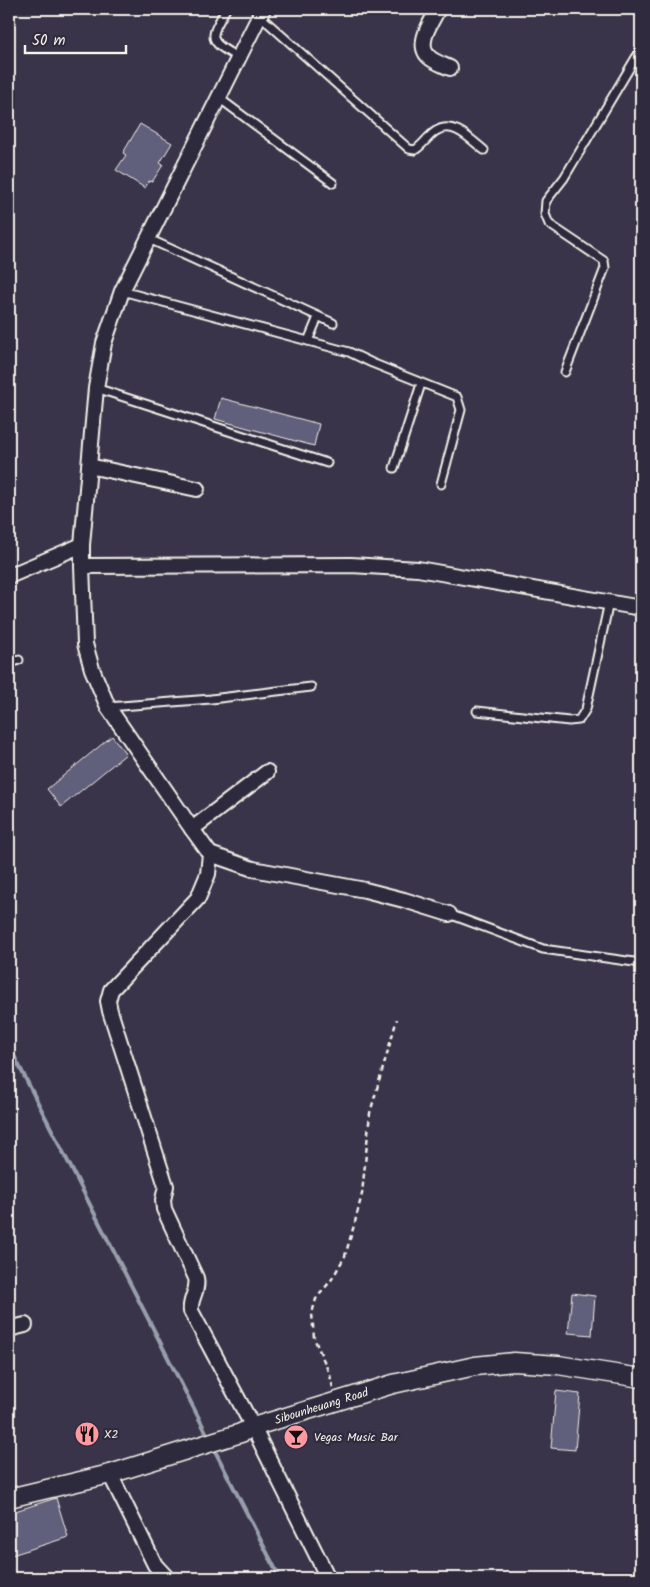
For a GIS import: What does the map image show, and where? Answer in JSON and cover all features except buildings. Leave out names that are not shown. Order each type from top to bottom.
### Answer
[{"type":"street","points":[[438,9],[424,38],[424,50],[428,57],[450,68]]},
{"type":"street","points":[[261,12],[122,292],[104,343],[96,388],[82,545],[85,644],[92,669],[108,707],[210,854],[253,869],[365,890],[449,914]]},
{"type":"street","points":[[89,466],[197,489]]},
{"type":"street","points":[[9,576],[82,545]]},
{"type":"street","points":[[82,566],[351,565],[418,570],[641,608]]},
{"type":"street","points":[[192,829],[267,772]]},
{"type":"street","points":[[210,854],[208,874],[198,898],[111,990],[108,1001],[166,1186],[162,1200],[164,1209],[196,1278],[196,1292],[191,1300],[191,1311],[247,1430],[328,1578]]},
{"type":"street","points":[[9,1329],[25,1325]]},
{"type":"street","name":"Sibounheuang Road","points":[[9,1498],[110,1474],[394,1384],[475,1366],[514,1362],[558,1365],[641,1378]]},
{"type":"street","points":[[110,1474],[155,1565],[167,1578]]},
{"type":"lane","points":[[226,9],[215,29],[214,38],[218,46],[239,58]]},
{"type":"lane","points":[[261,12],[409,149],[415,150],[434,132],[444,127],[458,130],[484,150]]},
{"type":"lane","points":[[565,372],[605,268],[604,262],[549,224],[545,214],[546,201],[564,178],[641,49]]},
{"type":"lane","points":[[219,98],[333,183]]},
{"type":"lane","points":[[149,240],[333,323]]},
{"type":"lane","points":[[122,292],[349,352],[457,398],[460,410],[441,484]]},
{"type":"lane","points":[[308,341],[318,317]]},
{"type":"lane","points":[[394,468],[421,384]]},
{"type":"lane","points":[[96,388],[327,463]]},
{"type":"lane","points":[[478,710],[569,721],[579,720],[586,709],[609,602]]},
{"type":"lane","points":[[9,664],[19,660]]},
{"type":"lane","points":[[108,707],[211,699],[311,687]]},
{"type":"lane","points":[[449,914],[543,949],[641,963]]},
{"type":"path","points":[[335,1402],[330,1375],[314,1338],[312,1313],[316,1299],[332,1280],[345,1256],[356,1222],[362,1194],[370,1113],[397,1019]]},
{"type":"waterway","points":[[9,1046],[209,1438]]},
{"type":"waterway","points":[[213,1447],[280,1578]]},
{"type":"place","name":"X2","points":[[87,1434]]},
{"type":"place","name":"Vegas Music Bar","points":[[296,1437]]}]
